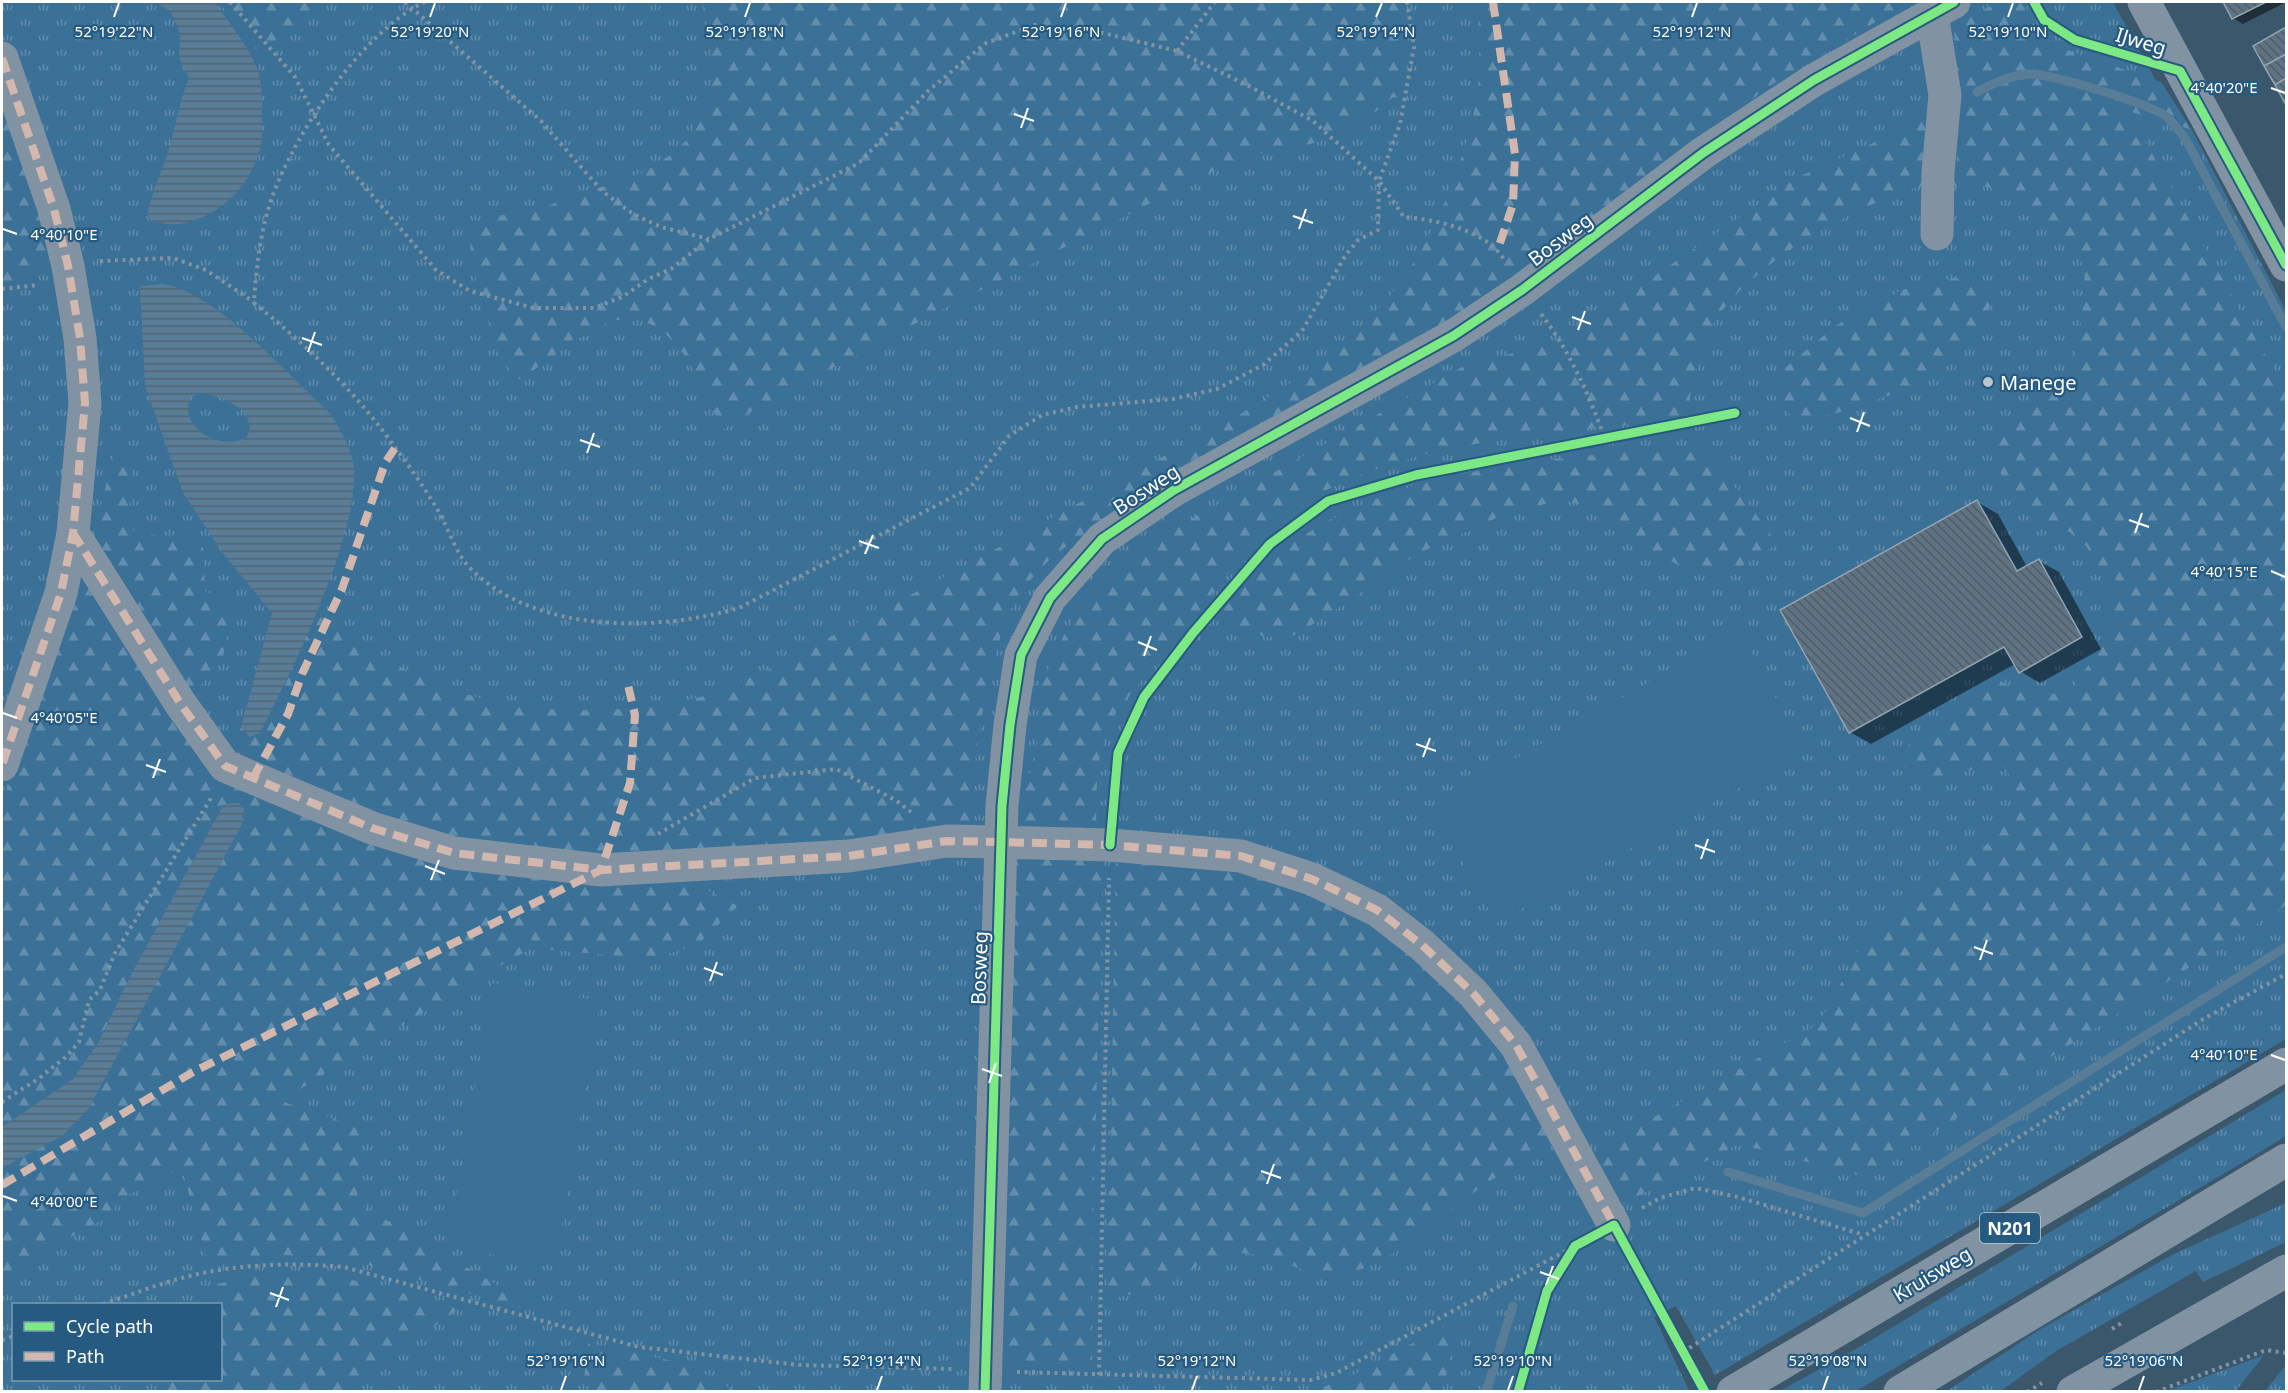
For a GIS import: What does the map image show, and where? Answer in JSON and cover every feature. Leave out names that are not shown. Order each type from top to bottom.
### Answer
[{"type":"main road","name":"IJweg","points":[[2144,2],[2286,264]]},
{"type":"main road","name":"Bosweg","points":[[986,1381],[1000,842],[1010,725],[1022,654],[1050,598],[1102,539],[1174,490],[1453,336],[1522,290],[1703,153],[1814,80],[1943,8],[1945,95],[1938,172],[1937,234]]},
{"type":"main road","points":[[2,58],[54,209],[68,266],[80,338],[85,403],[73,533],[61,593],[2,765]]},
{"type":"main road","points":[[73,533],[180,703],[225,766],[372,828],[454,853],[601,870],[849,856],[947,841],[1110,845],[1241,856],[1312,879],[1377,910],[1422,945],[1473,993],[1516,1045],[1614,1225]]},
{"type":"main road","name":"Kruisweg","points":[[1732,1392],[2286,1064]]},
{"type":"main road","points":[[1900,1392],[2286,1160]]},
{"type":"main road","points":[[2073,1392],[2286,1271]]},
{"type":"path","points":[[230,2],[295,77],[329,145],[436,270],[470,291],[534,308],[594,308],[624,296],[648,279],[670,269],[709,239],[859,163],[929,90],[986,43],[1035,25],[1103,33],[1177,51],[1249,86],[1313,121],[1379,181],[1404,216],[1444,223],[1498,249],[1522,290],[1558,336],[1580,375],[1605,438]]},
{"type":"path","points":[[405,2],[541,121],[602,191],[633,214],[661,227],[709,239]]},
{"type":"path","points":[[254,303],[257,255],[267,211],[283,170],[313,116],[361,51],[411,8],[424,2]]},
{"type":"path","points":[[1177,51],[1215,2]]},
{"type":"path","points":[[68,266],[108,259],[173,258],[206,270],[254,303],[344,384],[394,445],[439,512],[470,568],[498,589],[533,607],[582,622],[633,623],[706,617],[739,608],[969,488],[1009,436],[1042,415],[1077,407],[1173,399],[1217,389],[1263,365],[1302,331],[1346,256],[1359,240],[1378,230],[1379,181],[1400,124],[1414,47],[1407,2]]},
{"type":"path","points":[[1594,440],[1616,436]]},
{"type":"path","points":[[2,1101],[38,1079],[67,1056],[79,1042],[89,1000],[100,990],[115,953],[176,852],[210,805],[225,766]]},
{"type":"path","points":[[654,836],[755,778],[836,769],[897,801],[947,841]]},
{"type":"path","points":[[1099,1376],[1110,845]]},
{"type":"path","points":[[1683,1352],[2205,1018],[2286,974]]},
{"type":"path","points":[[109,1303],[179,1279],[254,1266],[304,1264],[344,1267],[639,1347],[799,1365],[986,1381],[1099,1376],[1311,1380],[1336,1373],[1614,1225],[1660,1198],[1695,1188],[1738,1197],[1864,1235]]},
{"type":"path","points":[[1564,1264],[1575,1246]]},
{"type":"path","points":[[1678,1342],[1690,1365]]},
{"type":"path","points":[[2156,1392],[2266,1350],[2283,1357]]},
{"type":"green space","points":[[2,2],[2113,2],[2181,127],[2192,130],[2286,311],[2286,1039],[1715,1375],[1676,1306],[1654,1317],[1689,1390],[1527,1392],[1527,1389],[1522,1392],[2,1392]]},
{"type":"green space","points":[[219,2],[319,2],[267,63]]},
{"type":"green space","points":[[702,2],[1403,2],[1406,23],[1398,98],[1393,97],[1358,124],[1325,140],[1307,145],[1245,155],[920,321],[750,412],[722,430],[706,393],[683,353],[669,337],[652,325],[634,319],[603,324],[579,338],[520,380],[500,359],[471,263],[470,236],[498,216],[541,208],[645,172],[675,152],[691,135],[710,91],[713,57]]},
{"type":"green space","points":[[1477,2],[1909,2],[1776,82],[1712,127],[1598,217],[1429,338],[1092,529],[1051,558],[1018,597],[998,644],[977,746],[969,834],[643,863],[456,843],[231,758],[241,727],[250,737],[260,733],[293,669],[317,609],[380,656],[413,674],[483,699],[558,710],[598,710],[652,706],[694,699],[738,683],[804,651],[992,551],[1262,401],[1322,360],[1376,312],[1399,284],[1425,243],[1457,173],[1476,101],[1479,79]]},
{"type":"green space","points":[[1998,2],[2023,2],[2033,23],[2044,37],[2067,50],[2161,82],[2192,130],[2128,111],[2286,392],[2286,905],[1865,1177],[1739,1144],[1613,1209],[1583,1157],[1819,1024],[1861,945],[1887,920],[1991,841],[2013,812],[2017,800],[2006,768],[1986,765],[1945,778],[1926,778],[1904,767],[1895,754],[2000,682],[2041,698],[2072,687],[2102,647],[2111,611],[2106,576],[2086,546],[2062,526],[2026,515],[2007,494],[2001,473],[1990,453],[2007,429],[2056,389],[2066,374],[2078,340],[2085,266],[2053,225],[2023,204],[1988,187],[1954,186],[1961,123],[1954,27]]},
{"type":"green space","points":[[2,90],[52,256],[19,281],[2,283]]},
{"type":"green space","points":[[1933,116],[1925,185],[1867,207],[1802,242],[1745,286],[1723,310],[1706,338],[1690,397],[1691,418],[1511,437],[1424,454],[1362,474],[1302,501],[1255,540],[1117,711],[1109,726],[1100,756],[1096,836],[1012,836],[1037,747],[1042,683],[1064,635],[1090,594],[1127,555],[1462,367],[1564,339],[1796,178]]},
{"type":"green space","points":[[1954,278],[1979,281],[1992,298],[1986,321],[1959,350],[1905,390],[1834,414],[1799,420],[1776,404],[1779,373],[1835,326],[1902,290]]},
{"type":"green space","points":[[116,446],[135,446],[127,529],[203,547],[205,591],[234,603],[222,662],[189,698],[92,541]]},
{"type":"green space","points":[[1706,447],[1777,544],[1739,568],[1704,571],[1680,566],[1639,544],[1627,526],[1606,511],[1563,500],[1507,513],[1417,554],[1322,619],[1292,636],[1266,637],[1243,629],[1221,613],[1266,564],[1319,526],[1378,498],[1441,479],[1507,466],[1575,457]]},
{"type":"green space","points":[[79,578],[93,581],[174,713],[368,838],[670,871],[738,906],[698,944],[652,959],[532,948],[485,974],[281,1101],[360,1128],[357,1203],[550,1316],[346,1259],[281,1255],[208,1264],[182,1168],[116,1201],[114,1213],[2,1275],[2,1168],[62,1136],[89,1108],[241,826],[239,803],[224,804],[133,971],[98,1043],[73,1079],[2,1127],[2,806],[69,592]]},
{"type":"green space","points":[[1740,630],[1804,752],[1496,923],[1438,816],[1446,798]]},
{"type":"green space","points":[[1013,850],[1103,851],[1089,1366],[998,1361]]},
{"type":"green space","points":[[1116,852],[1203,859],[1309,888],[1418,952],[1508,1051],[1557,1143],[1493,1179],[1457,1204],[1417,1241],[1362,1269],[1319,1276],[1265,1255],[1228,1252],[1205,1258],[1187,1274],[1152,1290],[1108,1299]]},
{"type":"green space","points":[[493,983],[600,1001],[555,1265],[448,1247]]},
{"type":"green space","points":[[2286,1090],[2286,1136],[2252,1157],[1856,1391],[1780,1391],[1863,1345]]},
{"type":"green space","points":[[2286,1203],[2286,1242],[2203,1282],[2196,1271],[2056,1351],[2001,1391],[1947,1391],[2042,1328],[2174,1254]]},
{"type":"green space","points":[[305,1274],[341,1277],[460,1308],[344,1391],[159,1391],[158,1381],[222,1381],[222,1303],[213,1303],[216,1284],[255,1277]]},
{"type":"green space","points":[[1454,1321],[1449,1367],[1441,1391],[1307,1391],[1340,1382]]},
{"type":"green space","points":[[588,1343],[687,1364],[735,1391],[594,1391],[584,1380]]},
{"type":"green space","points":[[2264,1355],[2236,1391],[2167,1391]]},
{"type":"green space","points":[[2286,1365],[2286,1391],[2265,1391]]},
{"type":"shaded area","points":[[155,2],[215,2],[251,55],[261,87],[262,139],[248,177],[231,199],[208,215],[177,224],[159,222],[147,217],[189,78],[179,57],[180,35],[177,25],[170,11]]},
{"type":"shaded area","points":[[163,284],[184,290],[228,318],[329,412],[343,435],[353,461],[353,489],[337,560],[306,638],[260,733],[250,737],[241,727],[272,613],[225,556],[183,493],[145,386],[140,286]],"holes":[[[198,393],[226,400],[243,412],[248,420],[249,428],[246,438],[225,442],[214,439],[196,428],[188,409],[190,398]]]},
{"type":"shaded area","points":[[239,803],[244,809],[241,826],[89,1108],[62,1136],[2,1168],[2,1127],[73,1079],[98,1043],[133,971],[224,804]]},
{"type":"building","points":[[2223,2],[2266,2],[2232,19]]},
{"type":"building","points":[[2286,27],[2286,54],[2264,66],[2253,46]]},
{"type":"building","points":[[2286,54],[2286,78],[2275,85],[2264,66]]},
{"type":"building","points":[[2286,78],[2286,105],[2275,85]]},
{"type":"building","points":[[1977,500],[2017,571],[2039,559],[2082,637],[2019,673],[2004,647],[1849,733],[1780,610]]},
{"type":"waterway","points":[[1977,92],[2015,76],[2040,75],[2122,97],[2167,117],[2185,138],[2286,327]]},
{"type":"waterway","points":[[1728,1172],[1863,1213],[2286,947]]},
{"type":"waterway","points":[[1486,1392],[1513,1306]]},
{"type":"marked path","points":[[1493,2],[1515,154],[1513,204],[1498,249]]},
{"type":"marked path","points":[[2,58],[54,209],[68,266],[80,338],[85,403],[73,533],[61,593],[2,765]]},
{"type":"marked path","points":[[253,778],[288,714],[302,674],[342,589],[385,463],[395,448]]},
{"type":"marked path","points":[[73,533],[180,703],[225,766],[372,828],[454,853],[601,870],[849,856],[947,841],[1110,845],[1241,856],[1312,879],[1377,910],[1422,945],[1473,993],[1516,1045],[1614,1225]]},
{"type":"marked path","points":[[2,1185],[193,1072],[601,870],[630,783],[635,715],[627,681]]},
{"type":"cycle path","points":[[985,1392],[1002,806],[1010,725],[1021,655],[1050,598],[1102,539],[1174,490],[1453,336],[1522,290],[1703,153],[1814,80],[1954,2]]},
{"type":"cycle path","points":[[2034,2],[2044,20],[2075,40],[2180,71],[2286,265]]},
{"type":"cycle path","points":[[1110,845],[1118,753],[1144,697],[1193,633],[1270,544],[1328,501],[1416,475],[1735,413]]},
{"type":"cycle path","points":[[1518,1392],[1547,1291],[1575,1246],[1614,1225],[1705,1392]]},
{"type":"place","name":"Manege","points":[[1988,382]]}]
